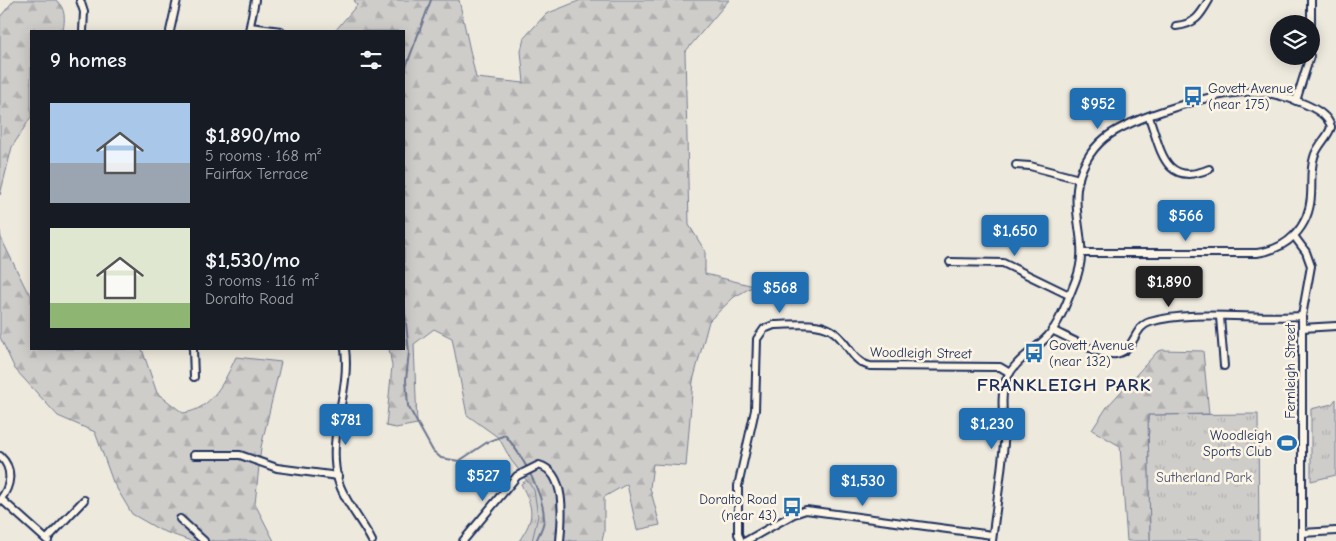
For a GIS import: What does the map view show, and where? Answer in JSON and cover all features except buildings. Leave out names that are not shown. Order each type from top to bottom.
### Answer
[{"type":"street","points":[[80,0],[84,12],[83,30]]},
{"type":"street","points":[[170,30],[177,0]]},
{"type":"street","points":[[255,0],[249,29],[265,30]]},
{"type":"street","points":[[1176,26],[1187,25],[1197,20],[1209,0]]},
{"type":"street","points":[[1311,0],[1311,15]]},
{"type":"street","points":[[1296,101],[1307,65]]},
{"type":"street","points":[[746,541],[794,514],[806,510],[992,538],[1004,443],[1004,390],[1010,372],[1052,330],[1078,275],[1083,253],[1076,204],[1079,180],[1087,160],[1104,138],[1122,127],[1149,117],[1206,98],[1234,92],[1263,92],[1296,101],[1326,118],[1333,128],[1313,158],[1310,208],[1305,222],[1294,236],[1274,250],[1257,253],[1083,253]]},
{"type":"street","points":[[1149,117],[1161,154],[1169,166],[1188,175],[1194,175],[1209,169]]},
{"type":"street","points":[[1016,165],[1030,166],[1079,180]]},
{"type":"street","name":"Fernleigh Street","points":[[1294,236],[1306,252],[1311,266],[1302,316],[1302,541]]},
{"type":"street","points":[[950,262],[1003,263],[1069,295]]},
{"type":"street","points":[[1052,330],[1102,352],[1116,354],[1128,348],[1138,331],[1148,322],[1187,317],[1302,316]]},
{"type":"street","points":[[1220,317],[1224,366]]},
{"type":"street","name":"Woodleigh Street","points":[[741,541],[738,534],[738,486],[755,410],[757,339],[767,327],[774,325],[825,327],[838,335],[859,362],[870,366],[1000,367],[1010,372]]},
{"type":"street","points":[[1302,328],[1336,326]]},
{"type":"street","points":[[192,350],[194,377]]},
{"type":"street","points":[[345,350],[346,381],[336,433],[338,476],[345,494],[372,541]]},
{"type":"street","points":[[194,455],[240,455],[277,468],[338,476]]},
{"type":"street","points":[[0,456],[10,472],[9,485],[0,500],[47,540],[84,500]]},
{"type":"street","points":[[463,541],[517,476],[534,466],[540,465],[547,468],[557,483],[561,505],[560,541]]},
{"type":"street","points":[[180,519],[204,541]]},
{"type":"street","points":[[1302,533],[1336,531]]},
{"type":"green space","points":[[14,0],[56,0],[62,7],[64,14],[63,30],[30,30],[30,119],[12,147],[0,195],[0,17]]},
{"type":"green space","points":[[354,0],[459,0],[476,78],[524,83],[521,51],[524,38],[546,14],[581,0],[729,0],[685,52],[689,225],[705,251],[705,274],[754,286],[734,297],[709,321],[693,381],[686,466],[653,464],[650,488],[660,525],[637,530],[627,484],[604,497],[604,532],[602,541],[532,541],[538,516],[534,490],[511,460],[499,438],[467,415],[452,338],[434,329],[414,344],[417,424],[396,428],[386,426],[392,366],[389,350],[405,350],[405,30],[336,30],[357,5]]},
{"type":"green space","points":[[0,231],[1,238],[30,294],[30,350],[142,350],[157,393],[183,413],[193,411],[210,400],[222,384],[236,357],[281,362],[261,447],[255,504],[274,541],[191,541],[160,530],[132,514],[113,482],[95,432],[58,416],[15,369],[0,337]]},
{"type":"green space","points":[[1162,350],[1203,351],[1209,414],[1148,415],[1150,541],[1127,541],[1120,446],[1092,430],[1107,407],[1157,352]]},
{"type":"green space","points":[[1336,399],[1336,475],[1311,481],[1311,409],[1332,404]]},
{"type":"green space","name":"Sutherland Park","points":[[1258,414],[1259,541],[1150,541],[1148,415]]},
{"type":"green space","points":[[540,472],[557,541],[519,541],[528,526],[531,513],[521,484]]},
{"type":"waterway","points":[[405,69],[431,0]]},
{"type":"waterway","points":[[405,314],[409,352],[406,380],[408,406],[433,451],[441,458],[459,461],[486,443],[505,435],[518,452],[536,486],[540,498],[544,522],[536,541]]},
{"type":"place","name":"Govett Avenue (near 175)","points":[[1193,96]]},
{"type":"place","name":"Govett Avenue (near 132)","points":[[1034,353]]},
{"type":"place","name":"Woodleigh Sports Club","points":[[1287,443]]},
{"type":"place","name":"Doralto Road (near 43)","points":[[792,507]]},
{"type":"district","name":"FRANKLEIGH PARK","points":[[1064,385]]}]
